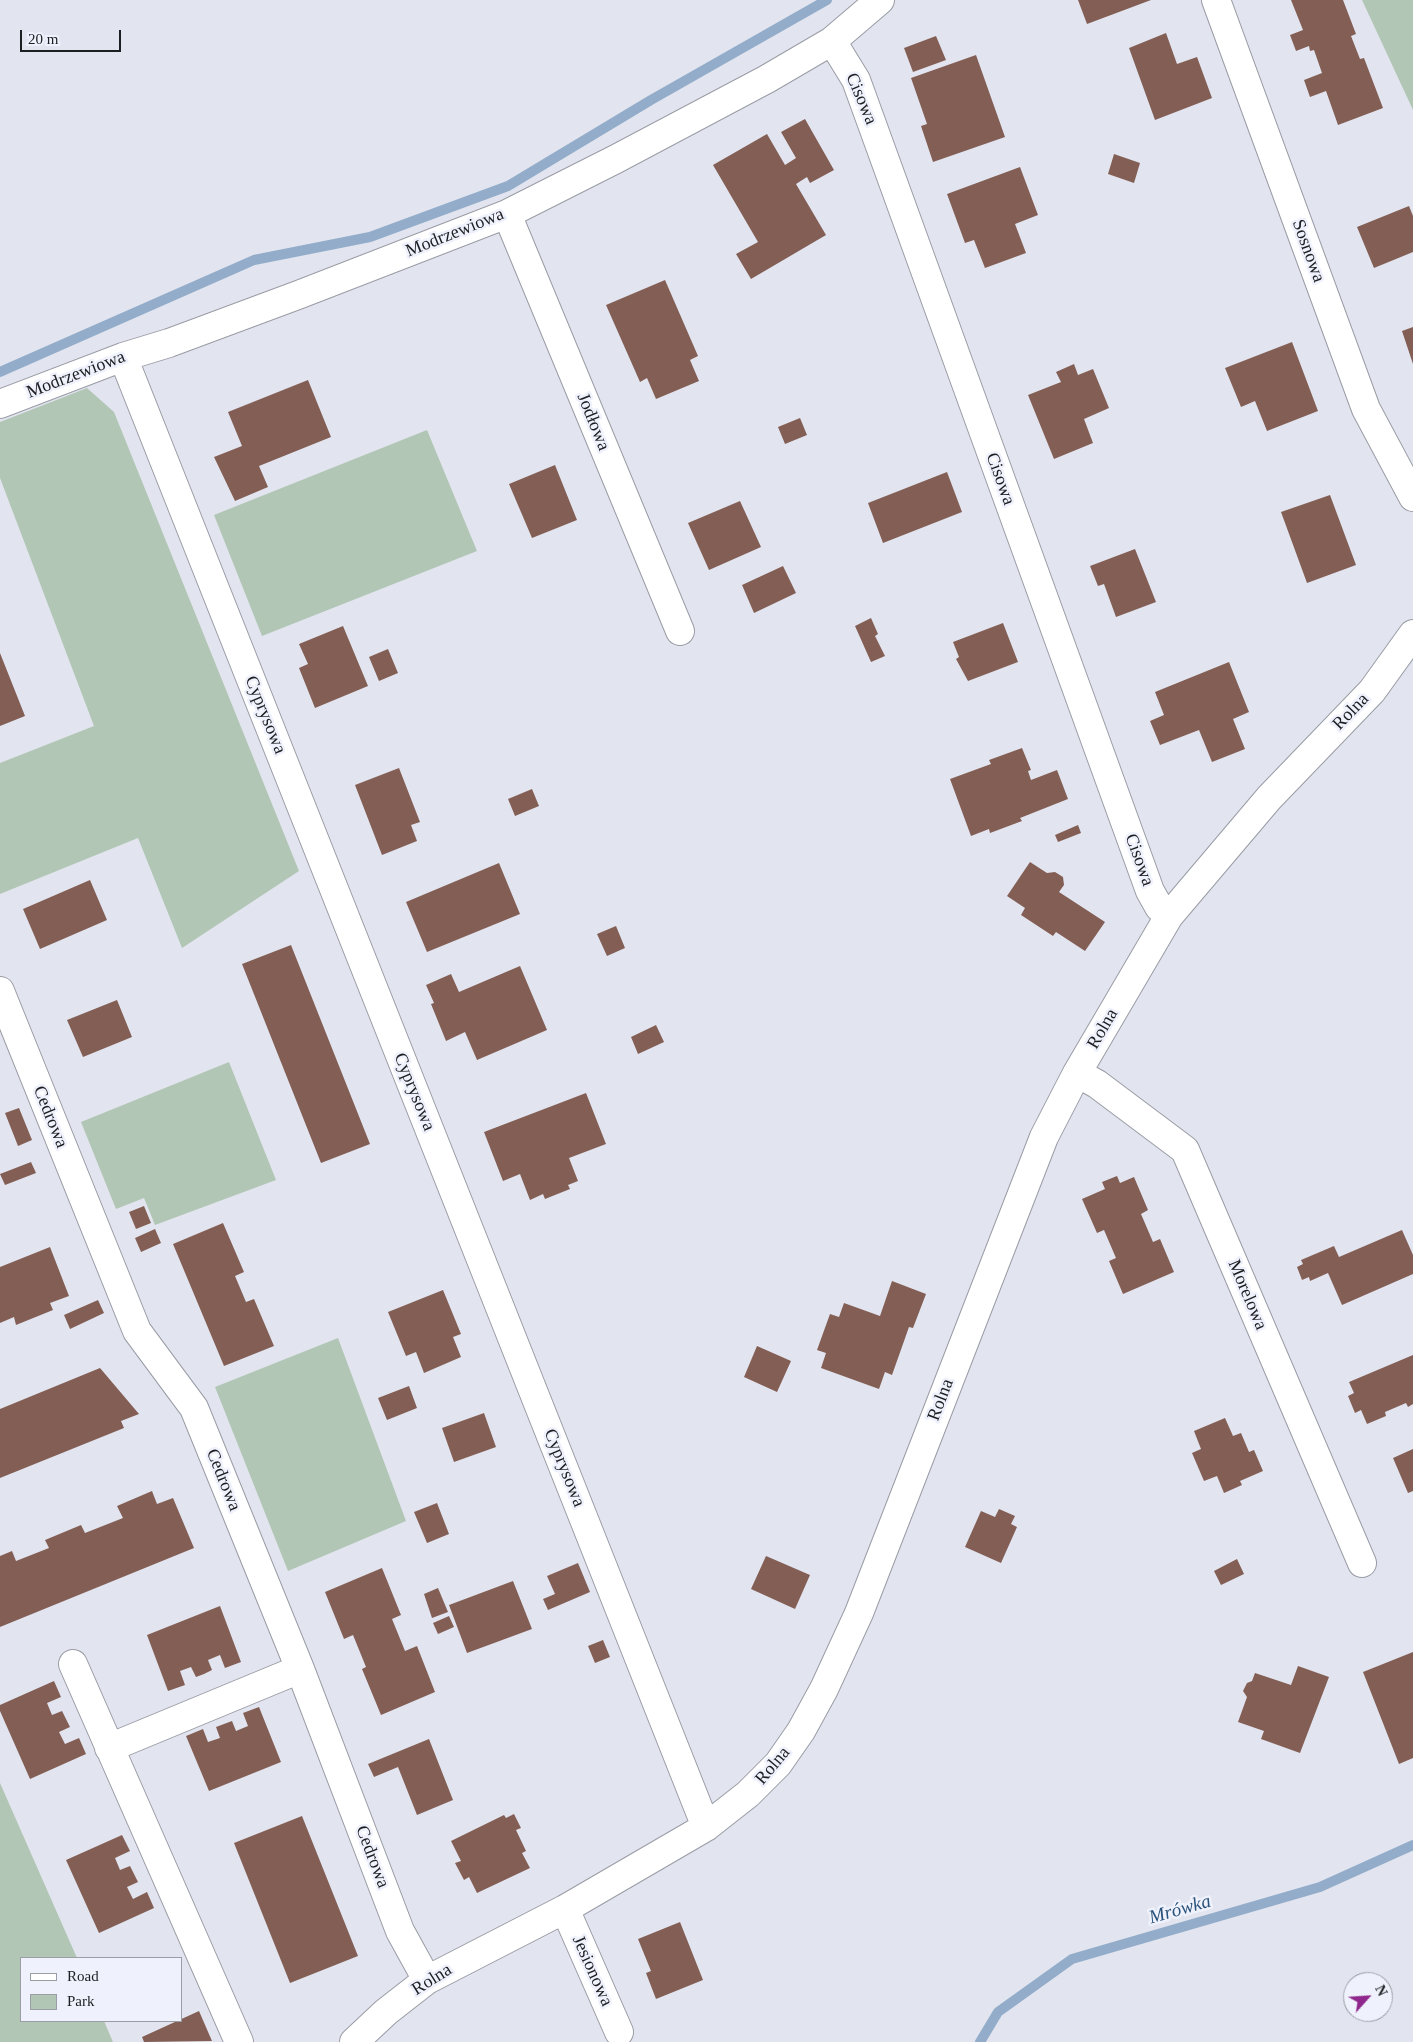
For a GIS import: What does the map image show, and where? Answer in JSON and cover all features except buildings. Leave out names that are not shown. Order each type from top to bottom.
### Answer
[{"type":"street","name":"Modrzewiowa","points":[[0,404],[123,357],[169,343],[288,299],[507,214],[767,79],[832,41],[880,0]]},
{"type":"street","name":"Sosnowa","points":[[1216,0],[1366,408],[1413,497]]},
{"type":"street","name":"Cisowa","points":[[832,41],[856,80],[1150,891],[1159,907],[1169,916]]},
{"type":"street","name":"Jodłowa","points":[[507,214],[680,631]]},
{"type":"street","name":"Cyprysowa","points":[[123,357],[706,1827]]},
{"type":"street","name":"Rolna","points":[[354,2042],[386,2012],[427,1980],[565,1909],[706,1827],[748,1794],[778,1764],[801,1731],[824,1689],[859,1613],[1044,1137],[1077,1072],[1169,916],[1269,798],[1372,691],[1413,634]]},
{"type":"street","name":"Cedrowa","points":[[0,992],[137,1331],[194,1408],[300,1669],[400,1931],[427,1980]]},
{"type":"street","name":"Morelowa","points":[[1077,1072],[1097,1084],[1185,1150],[1362,1563]]},
{"type":"street","points":[[73,1664],[239,2042]]},
{"type":"street","points":[[109,1748],[300,1669]]},
{"type":"street","name":"Jesionowa","points":[[565,1909],[619,2032]]},
{"type":"green space","points":[[1362,0],[1413,0],[1413,110]]},
{"type":"green space","points":[[87,388],[114,412],[299,871],[182,948],[138,838],[0,894],[0,763],[94,726],[0,478],[0,422]]},
{"type":"green space","points":[[427,430],[477,551],[262,636],[214,515]]},
{"type":"green space","points":[[229,1062],[276,1180],[155,1225],[144,1198],[116,1209],[81,1122]]},
{"type":"green space","points":[[338,1338],[406,1521],[288,1571],[215,1387]]},
{"type":"green space","points":[[0,1783],[77,1957],[20,1957],[20,2022],[104,2022],[113,2042],[0,2042]]},
{"type":"waterway","points":[[0,372],[254,260],[370,237],[508,186],[651,100],[827,0]]},
{"type":"waterway","name":"Mrówka","points":[[980,2042],[998,2012],[1072,1959],[1320,1887],[1413,1845]]}]
